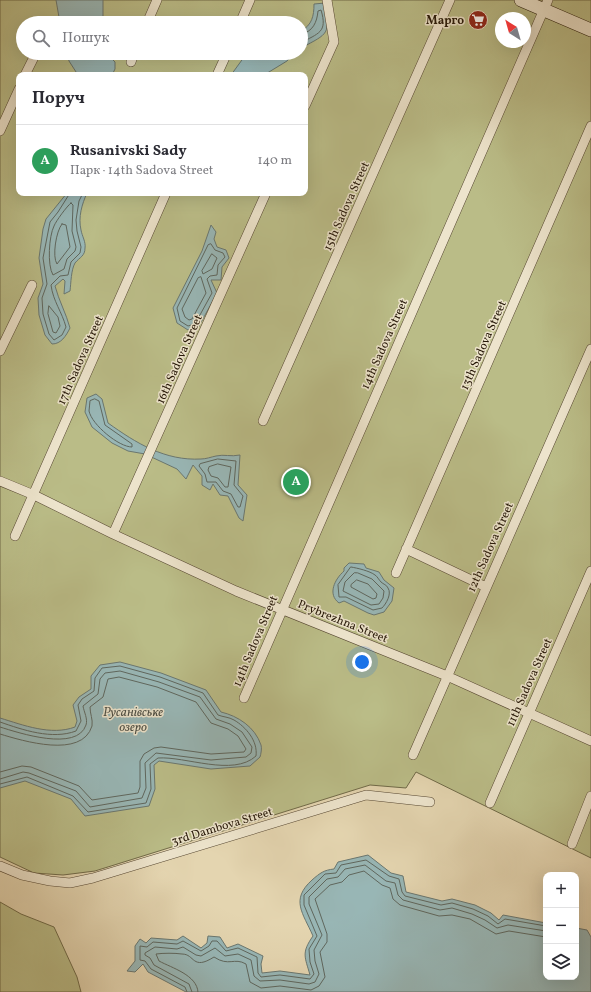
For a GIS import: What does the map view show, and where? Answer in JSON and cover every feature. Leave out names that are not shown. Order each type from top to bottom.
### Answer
[{"type":"main road","points":[[521,0],[546,5],[591,30]]},
{"type":"street","points":[[150,16],[157,0]]},
{"type":"street","points":[[243,16],[250,0]]},
{"type":"street","points":[[308,99],[334,42],[327,0]]},
{"type":"street","name":"15th Sadova Street","points":[[263,422],[450,0]]},
{"type":"street","name":"14th Sadova Street","points":[[244,698],[281,610],[546,5]]},
{"type":"street","points":[[27,72],[33,60]]},
{"type":"street","points":[[218,72],[224,60]]},
{"type":"street","points":[[0,131],[16,96]]},
{"type":"street","name":"13th Sadova Street","points":[[396,573],[591,126]]},
{"type":"street","name":"17th Sadova Street","points":[[15,536],[165,196]]},
{"type":"street","name":"16th Sadova Street","points":[[113,534],[265,196]]},
{"type":"street","points":[[0,352],[32,285]]},
{"type":"street","name":"12th Sadova Street","points":[[413,755],[591,349]]},
{"type":"street","name":"Prybrezhna Street","points":[[0,481],[34,494],[113,534],[236,591],[447,676],[591,741]]},
{"type":"street","points":[[406,550],[486,587]]},
{"type":"street","name":"11th Sadova Street","points":[[490,803],[591,571]]},
{"type":"street","name":"3rd Dambova Street","points":[[0,866],[22,875],[70,883],[93,878],[366,794],[430,802]]},
{"type":"street","points":[[572,844],[591,796]]},
{"type":"green space","points":[[0,0],[591,0],[591,858],[416,772],[406,788],[370,785],[95,871],[63,875],[34,873],[0,857]]},
{"type":"green space","points":[[0,902],[21,914],[54,927],[77,977],[81,992],[0,992]]},
{"type":"water","points":[[56,0],[103,0],[103,16],[59,16]]},
{"type":"water","points":[[325,3],[327,27],[322,36],[308,44],[308,26],[312,20],[314,4]]},
{"type":"water","points":[[113,60],[115,62],[115,69],[114,72],[76,72],[69,61]]},
{"type":"water","points":[[242,60],[288,60],[269,72],[233,72]]},
{"type":"water","points":[[65,196],[86,196],[80,215],[85,251],[75,263],[70,291],[64,294],[65,281],[63,279],[55,286],[70,328],[65,337],[55,344],[52,344],[45,335],[39,315],[38,298],[43,284],[39,258],[46,219]]},
{"type":"water","points":[[211,225],[216,232],[214,239],[217,247],[226,250],[229,258],[222,267],[221,280],[211,280],[217,293],[198,328],[188,330],[177,323],[173,308],[202,251]]},
{"type":"water","points":[[96,394],[102,399],[108,423],[140,444],[163,454],[188,459],[203,459],[219,455],[240,455],[238,485],[247,495],[243,521],[239,518],[228,496],[220,495],[213,484],[210,490],[202,485],[202,476],[193,465],[186,479],[177,469],[145,454],[128,451],[112,443],[92,427],[85,412],[87,398]]},
{"type":"water","points":[[349,563],[364,564],[366,568],[379,572],[384,580],[394,588],[392,601],[384,612],[374,615],[344,601],[339,603],[335,599],[333,591],[335,582]]},
{"type":"water","name":"Русанівське озеро","points":[[120,662],[161,673],[206,690],[221,712],[240,719],[255,733],[261,746],[260,757],[250,766],[211,769],[159,761],[154,765],[155,789],[149,806],[85,816],[71,799],[25,781],[0,788],[0,718],[47,730],[75,727],[77,721],[73,705],[79,697],[91,689],[91,676],[100,665]]},
{"type":"water","points":[[368,855],[391,873],[403,876],[406,892],[442,901],[452,899],[475,905],[491,913],[499,920],[503,915],[543,922],[543,980],[579,980],[579,929],[587,930],[591,937],[591,992],[186,992],[148,972],[143,964],[135,972],[127,971],[135,961],[135,946],[140,939],[146,943],[151,938],[177,940],[183,936],[201,948],[207,943],[208,936],[220,937],[227,948],[238,944],[263,956],[261,964],[262,973],[280,971],[310,975],[305,951],[313,936],[300,907],[301,894],[305,887],[317,875],[327,870],[334,869],[338,862]]},
{"type":"place","name":"Марго","points":[[478,20]]},
{"type":"place","name":"Rusanivski Sady","points":[[296,482]]}]
